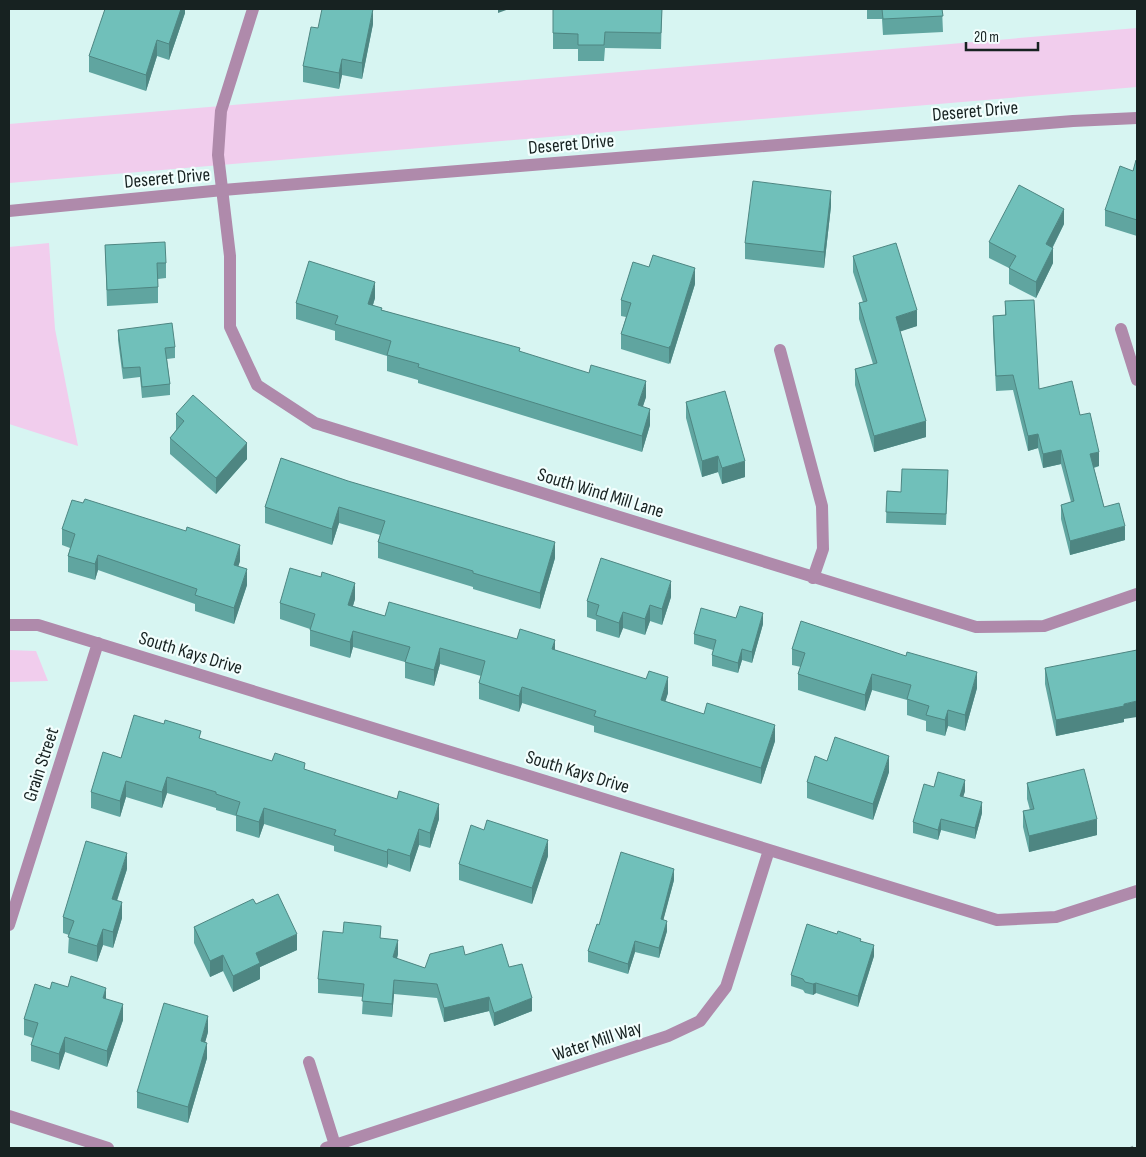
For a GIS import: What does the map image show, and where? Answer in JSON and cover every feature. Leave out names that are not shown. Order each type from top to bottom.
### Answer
[{"type":"street","name":"South Wind Mill Lane","points":[[253,9],[221,110],[218,155],[230,256],[230,328],[257,385],[282,402],[315,423],[976,627],[1044,626],[1137,594]]},
{"type":"street","name":"Deseret Drive","points":[[9,211],[223,190],[1063,122],[1137,118]]},
{"type":"street","points":[[1121,329],[1137,380]]},
{"type":"street","points":[[780,350],[822,506],[823,549],[813,578]]},
{"type":"street","name":"South Kays Drive","points":[[9,625],[38,625],[997,920],[1056,917],[1137,891]]},
{"type":"street","name":"Grain Street","points":[[9,925],[98,643]]},
{"type":"street","name":"Water Mill Way","points":[[331,1147],[668,1036],[700,1021],[726,987],[769,850]]},
{"type":"street","points":[[309,1062],[331,1147]]},
{"type":"street","points":[[9,1116],[108,1148]]},
{"type":"path","points":[[1132,1148],[1137,1146]]},
{"type":"shaded area","points":[[1137,28],[1137,87],[9,183],[9,124]]},
{"type":"shaded area","points":[[49,243],[55,329],[78,446],[9,424],[9,247]]},
{"type":"shaded area","points":[[9,650],[36,651],[48,681],[9,682]]},
{"type":"building","points":[[105,9],[181,9],[169,44],[157,40],[146,75],[89,56]]},
{"type":"building","points":[[322,9],[373,9],[362,63],[342,59],[339,73],[303,66],[311,27],[318,28]]},
{"type":"building","points":[[553,9],[662,9],[661,33],[605,32],[604,45],[578,45],[578,34],[553,33]]},
{"type":"building","points":[[882,9],[942,9],[943,16],[883,19]]},
{"type":"building","points":[[1136,160],[1137,220],[1105,210],[1120,166],[1133,171]]},
{"type":"building","points":[[753,181],[831,191],[824,252],[745,243]]},
{"type":"building","points":[[1019,185],[1064,209],[1046,244],[1053,248],[1036,282],[1009,268],[1016,256],[989,242]]},
{"type":"building","points":[[165,242],[166,263],[157,263],[158,287],[107,290],[105,245]]},
{"type":"building","points":[[896,243],[917,310],[896,317],[926,421],[874,436],[855,369],[877,363],[859,303],[867,301],[853,256]]},
{"type":"building","points":[[653,255],[695,268],[670,348],[670,346],[669,348],[621,334],[631,303],[621,300],[633,262],[649,267]]},
{"type":"building","points":[[309,261],[375,282],[368,304],[382,308],[381,310],[520,348],[519,351],[589,373],[591,365],[646,381],[638,405],[650,409],[642,436],[418,367],[419,364],[387,355],[391,341],[335,324],[338,316],[296,303]]},
{"type":"building","points":[[1034,300],[1039,389],[1072,381],[1080,415],[1090,413],[1099,452],[1090,454],[1104,507],[1119,503],[1125,526],[1070,541],[1061,505],[1074,501],[1061,450],[1043,454],[1038,434],[1028,436],[1013,375],[996,376],[993,316],[1006,315],[1005,301]]},
{"type":"building","points":[[172,323],[175,347],[165,348],[170,384],[142,387],[140,367],[123,368],[118,330]]},
{"type":"building","points":[[725,391],[745,461],[722,468],[718,456],[702,461],[686,402]]},
{"type":"building","points":[[193,395],[247,443],[216,478],[170,438],[184,421],[176,414]]},
{"type":"building","points":[[281,458],[348,481],[555,542],[540,593],[378,542],[385,521],[339,507],[332,529],[265,507]]},
{"type":"building","points":[[902,469],[948,470],[946,514],[886,512],[887,491],[901,492]]},
{"type":"building","points":[[85,499],[186,531],[187,527],[240,545],[234,565],[247,569],[234,608],[195,595],[197,589],[98,555],[95,564],[68,556],[75,534],[62,529],[72,500],[83,503]]},
{"type":"building","points":[[601,558],[671,581],[662,609],[650,605],[645,619],[623,612],[619,623],[596,615],[599,605],[587,601]]},
{"type":"building","points":[[290,568],[321,577],[322,572],[355,583],[348,605],[385,616],[389,602],[517,639],[520,629],[555,640],[552,649],[646,679],[649,671],[668,677],[661,700],[704,714],[707,703],[775,725],[761,768],[594,716],[596,711],[522,687],[519,696],[479,683],[485,661],[440,648],[434,670],[405,662],[410,647],[353,631],[350,642],[310,630],[315,614],[280,603]]},
{"type":"building","points":[[740,606],[763,613],[752,652],[742,649],[738,663],[712,655],[716,640],[694,634],[701,608],[736,618]]},
{"type":"building","points":[[801,621],[906,656],[907,652],[977,672],[965,715],[948,710],[945,720],[926,715],[929,706],[907,699],[911,685],[872,674],[865,695],[798,674],[805,653],[792,649]]},
{"type":"building","points":[[1137,650],[1137,701],[1124,704],[1124,706],[1056,720],[1045,668]]},
{"type":"building","points":[[134,715],[164,724],[165,720],[201,731],[199,738],[272,761],[275,753],[305,763],[304,769],[397,799],[399,791],[439,804],[430,833],[419,829],[410,856],[388,849],[387,852],[334,835],[336,830],[264,808],[259,822],[236,815],[240,802],[216,794],[216,792],[167,777],[162,792],[126,781],[120,801],[91,792],[103,752],[121,758]]},
{"type":"building","points":[[835,737],[889,756],[873,804],[807,782],[815,756],[827,761]]},
{"type":"building","points":[[1084,769],[1097,819],[1029,836],[1023,811],[1034,809],[1027,783]]},
{"type":"building","points":[[938,772],[965,780],[960,796],[982,802],[975,828],[941,819],[938,830],[913,822],[924,784],[934,787]]},
{"type":"building","points":[[487,820],[548,840],[532,888],[459,864],[471,825],[484,830]]},
{"type":"building","points":[[86,841],[127,853],[112,899],[122,902],[113,932],[103,929],[97,946],[68,937],[74,921],[63,917]]},
{"type":"building","points":[[621,852],[674,869],[661,919],[667,921],[659,948],[635,941],[628,964],[588,951],[597,924],[599,925]]},
{"type":"building","points":[[278,894],[297,934],[256,953],[260,963],[233,976],[223,955],[210,961],[194,927],[253,899],[256,904]]},
{"type":"building","points":[[344,922],[381,926],[380,938],[398,940],[393,957],[425,968],[430,954],[463,946],[465,955],[502,944],[509,967],[522,964],[532,998],[494,1013],[489,997],[444,1008],[437,984],[394,980],[392,1004],[362,1001],[364,984],[318,979],[323,931],[343,933]]},
{"type":"building","points":[[807,924],[837,934],[838,931],[874,945],[858,996],[816,983],[805,982],[803,979],[791,975]]},
{"type":"building","points":[[71,976],[106,988],[103,998],[123,1004],[107,1051],[65,1037],[59,1054],[31,1045],[38,1023],[24,1019],[35,984],[50,989],[52,982],[68,987]]},
{"type":"building","points":[[164,1003],[208,1016],[201,1041],[207,1043],[188,1107],[137,1092]]}]
